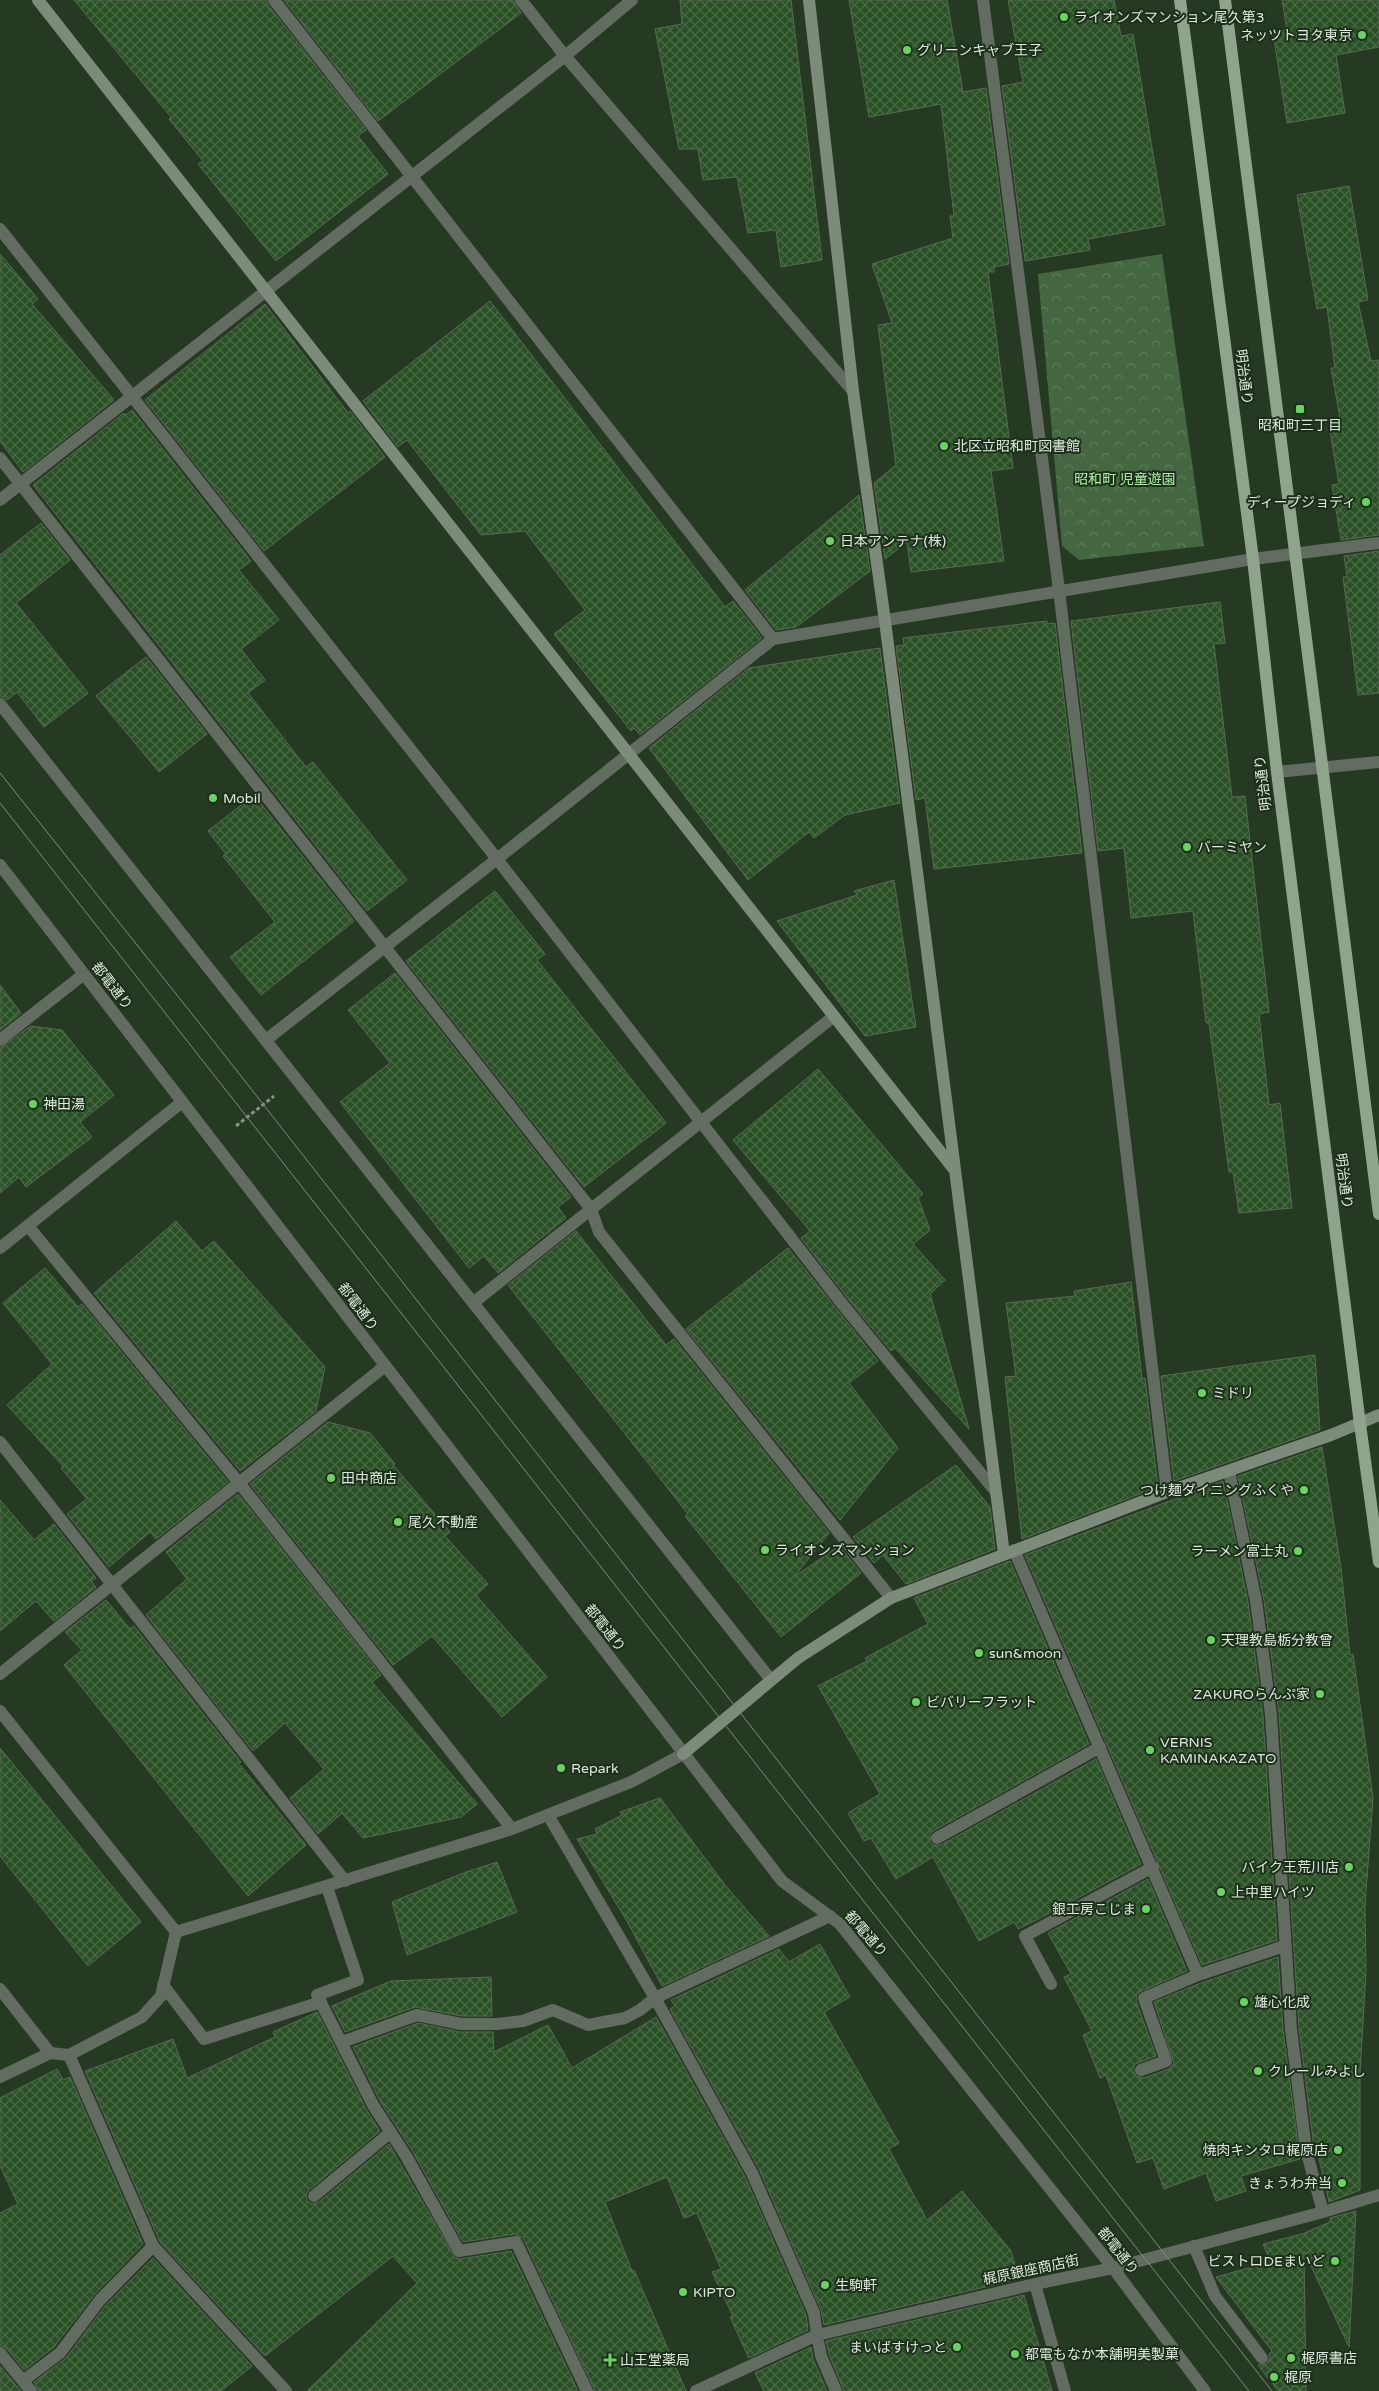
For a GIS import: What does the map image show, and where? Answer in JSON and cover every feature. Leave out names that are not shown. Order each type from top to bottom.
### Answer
[{"type":"main road","name":"明治通り","points":[[1180,0],[1253,559],[1277,772],[1379,1562]]},
{"type":"main road","name":"明治通り","points":[[1225,0],[1379,1214]]},
{"type":"street","points":[[38,0],[953,1168]]},
{"type":"street","points":[[274,0],[773,639]]},
{"type":"street","points":[[521,0],[565,56],[853,391]]},
{"type":"street","points":[[0,500],[565,56],[632,0]]},
{"type":"street","points":[[809,0],[853,391],[885,621],[953,1168],[996,1492],[1009,1552],[1100,1747],[1198,1975]]},
{"type":"street","points":[[983,0],[1059,590],[1167,1492]]},
{"type":"street","points":[[0,229],[497,859],[843,1305],[996,1492]]},
{"type":"street","points":[[0,458],[591,1209],[599,1232],[891,1598]]},
{"type":"street","points":[[266,1040],[773,639],[1253,559],[1379,543]]},
{"type":"street","points":[[0,704],[771,1680]]},
{"type":"street","points":[[1277,772],[1379,762]]},
{"type":"street","name":"都電通り","points":[[0,865],[782,1881],[840,1924],[1113,2268],[1206,2391]]},
{"type":"street","points":[[0,1040],[84,974]]},
{"type":"street","points":[[473,1303],[834,1017]]},
{"type":"street","points":[[0,1248],[182,1102]]},
{"type":"street","points":[[28,1226],[240,1484],[512,1829]]},
{"type":"street","points":[[0,1674],[114,1585],[385,1366]]},
{"type":"street","points":[[176,1932],[512,1829],[631,1782],[683,1754],[798,1658],[891,1598],[1167,1492],[1360,1424],[1379,1415]]},
{"type":"street","points":[[0,1442],[345,1881]]},
{"type":"street","points":[[1229,1471],[1256,1601],[1271,1715],[1284,1946],[1291,2029],[1306,2150],[1324,2212]]},
{"type":"street","points":[[0,1711],[176,1932]]},
{"type":"street","points":[[936,1838],[1100,1747]]},
{"type":"street","points":[[548,1815],[655,1998],[752,2173],[814,2313],[821,2356],[836,2391]]},
{"type":"street","points":[[1051,1984],[1025,1936],[1152,1867]]},
{"type":"street","points":[[327,1887],[358,1980],[318,1995],[373,2105],[406,2156],[459,2251],[516,2242],[587,2391]]},
{"type":"street","points":[[342,2042],[417,2015],[461,2024],[497,2024],[523,2021],[553,2010],[588,2025],[625,2018],[640,2010],[655,1998],[830,1916]]},
{"type":"street","points":[[0,2077],[50,2053],[69,2055],[142,2017],[161,1996],[176,1932]]},
{"type":"street","points":[[1141,2070],[1166,2061],[1144,1998],[1198,1975],[1284,1946]]},
{"type":"street","points":[[163,1985],[204,2039],[321,2002]]},
{"type":"street","points":[[0,1989],[50,2053]]},
{"type":"street","points":[[69,2055],[152,2246],[286,2391]]},
{"type":"street","points":[[314,2196],[391,2132]]},
{"type":"street","name":"梶原銀座商店街","points":[[696,2391],[817,2334],[1113,2268],[1324,2212],[1379,2195]]},
{"type":"street","points":[[0,2353],[28,2386],[60,2353],[100,2300],[152,2246]]},
{"type":"street","points":[[1194,2246],[1215,2296],[1262,2358]]},
{"type":"street","points":[[1035,2284],[1065,2391]]},
{"type":"path","points":[[214,1144],[296,1079]]},
{"type":"green space","name":"昭和町 児童遊園","points":[[1162,254],[1204,546],[1079,560],[1062,546],[1038,274]]},
{"type":"building","points":[[74,0],[266,0],[366,130],[358,136],[388,174],[276,261],[198,164],[203,161],[169,119],[171,117]]},
{"type":"building","points":[[284,0],[513,0],[521,13],[378,121]]},
{"type":"building","points":[[680,0],[791,0],[822,260],[781,267],[776,230],[748,233],[737,177],[703,180],[698,149],[679,149],[655,29],[682,24]]},
{"type":"building","points":[[849,0],[947,0],[963,92],[986,88],[1009,264],[994,267],[994,272],[988,272],[1013,468],[991,471],[1004,561],[911,572],[907,542],[885,559],[874,483],[896,465],[878,325],[892,323],[872,264],[953,238],[950,216],[954,216],[941,104],[869,117]]},
{"type":"building","points":[[1008,0],[1114,0],[1121,36],[1133,34],[1165,225],[1088,239],[1090,250],[1025,261],[1002,86],[1023,82]]},
{"type":"building","points":[[1282,0],[1379,0],[1379,47],[1336,55],[1345,113],[1287,123],[1273,32],[1287,30]]},
{"type":"building","points":[[1349,186],[1368,300],[1358,302],[1371,361],[1379,360],[1379,535],[1341,540],[1332,485],[1339,484],[1330,431],[1342,429],[1331,368],[1335,368],[1327,307],[1317,309],[1297,195]]},
{"type":"building","points":[[0,254],[38,299],[32,304],[114,400],[23,472],[0,441]]},
{"type":"building","points":[[490,301],[725,607],[733,601],[762,638],[640,735],[634,728],[631,731],[554,634],[585,610],[525,531],[481,535],[407,440],[398,447],[363,401]]},
{"type":"building","points":[[265,304],[348,413],[350,411],[385,457],[264,551],[145,400]]},
{"type":"building","points":[[132,410],[251,561],[239,570],[279,620],[241,649],[265,680],[248,693],[306,767],[313,762],[407,880],[367,911],[33,485],[124,413],[126,415]]},
{"type":"building","name":"日本アンテナ(株)","points":[[859,495],[870,571],[796,627],[776,630],[745,590]]},
{"type":"building","points":[[41,523],[70,560],[16,603],[88,693],[44,727],[17,692],[7,700],[0,696],[0,555]]},
{"type":"building","points":[[1379,551],[1379,693],[1358,695],[1343,577],[1347,577],[1344,556]]},
{"type":"building","points":[[1220,602],[1225,643],[1214,644],[1232,797],[1245,796],[1269,1012],[1259,1014],[1269,1105],[1280,1103],[1292,1208],[1239,1213],[1233,1172],[1229,1172],[1209,1023],[1206,1023],[1193,911],[1131,918],[1124,848],[1098,851],[1071,621]]},
{"type":"building","points":[[1047,621],[1047,624],[1055,623],[1082,853],[934,869],[925,798],[916,800],[896,646],[904,645],[903,638]]},
{"type":"building","points":[[880,648],[900,803],[845,815],[814,838],[809,832],[748,880],[649,748],[749,668]]},
{"type":"building","points":[[146,657],[207,734],[159,772],[96,696]]},
{"type":"building","points":[[254,795],[354,921],[261,995],[230,957],[275,922],[223,856],[226,854],[208,831]]},
{"type":"building","points":[[894,880],[916,1027],[865,1036],[777,921],[857,895],[854,891]]},
{"type":"building","points":[[495,891],[545,954],[537,960],[666,1123],[584,1187],[406,961]]},
{"type":"building","points":[[395,973],[571,1197],[558,1207],[566,1218],[498,1273],[484,1256],[469,1268],[340,1102],[390,1063],[348,1010]]},
{"type":"building","points":[[0,985],[21,1013],[0,1030]]},
{"type":"building","points":[[31,1026],[62,1030],[114,1095],[80,1122],[92,1137],[26,1187],[19,1177],[0,1193],[0,1048]]},
{"type":"building","points":[[818,1069],[923,1194],[918,1198],[930,1230],[913,1244],[945,1280],[930,1294],[969,1429],[895,1348],[891,1351],[849,1300],[801,1238],[810,1231],[733,1140]]},
{"type":"building","points":[[176,1221],[202,1251],[214,1241],[325,1367],[316,1411],[240,1471],[94,1293]]},
{"type":"building","points":[[576,1231],[666,1345],[674,1339],[829,1533],[794,1577],[839,1546],[861,1573],[781,1637],[685,1516],[688,1514],[508,1285]]},
{"type":"building","points":[[788,1248],[878,1361],[849,1383],[898,1448],[840,1520],[686,1329]]},
{"type":"building","points":[[45,1268],[78,1307],[82,1304],[228,1482],[156,1539],[150,1532],[109,1567],[67,1514],[87,1499],[61,1468],[63,1466],[7,1405],[52,1364],[3,1303]]},
{"type":"building","points":[[1131,1282],[1142,1379],[1145,1378],[1158,1487],[1022,1539],[1005,1377],[1016,1376],[1006,1303],[1075,1296],[1074,1291]]},
{"type":"building","points":[[1315,1355],[1320,1430],[1174,1481],[1161,1376]]},
{"type":"building","points":[[328,1422],[370,1433],[395,1464],[393,1465],[450,1532],[445,1536],[488,1584],[476,1595],[547,1677],[502,1717],[432,1636],[393,1665],[250,1484]]},
{"type":"building","points":[[1322,1447],[1341,1568],[1350,1655],[1353,1654],[1373,1798],[1365,1905],[1366,1974],[1360,2072],[1360,2190],[1329,2202],[1318,2154],[1316,2155],[1314,2148],[1299,2028],[1279,1714],[1264,1600],[1238,1476]]},
{"type":"building","points":[[956,1465],[990,1507],[995,1549],[906,1584],[883,1555],[874,1563],[853,1537]]},
{"type":"building","points":[[1223,1481],[1248,1602],[1263,1716],[1277,1940],[1202,1965],[1025,1555]]},
{"type":"building","points":[[238,1494],[381,1675],[372,1682],[477,1804],[461,1817],[363,1838],[342,1813],[318,1834],[290,1798],[324,1769],[285,1723],[253,1751],[146,1615],[187,1579],[166,1552]]},
{"type":"building","points":[[0,1500],[34,1540],[54,1524],[96,1578],[91,1581],[96,1587],[54,1621],[36,1601],[0,1631]]},
{"type":"building","points":[[1010,1561],[1089,1744],[933,1831],[930,1834],[930,1842],[933,1845],[941,1845],[1096,1759],[1141,1864],[1018,1929],[1014,1922],[979,1941],[933,1857],[896,1879],[871,1838],[864,1841],[848,1813],[880,1794],[818,1686],[867,1661],[865,1658],[928,1624],[914,1598]]},
{"type":"building","points":[[106,1600],[130,1629],[134,1626],[241,1762],[239,1764],[306,1845],[248,1896],[64,1665],[82,1650],[65,1632]]},
{"type":"building","points":[[0,1748],[141,1922],[88,1966],[0,1856]]},
{"type":"building","points":[[660,1798],[725,1885],[769,1936],[662,1986],[628,1923],[577,1839],[597,1834],[595,1829],[622,1815],[620,1812]]},
{"type":"building","points":[[497,1862],[517,1912],[407,1955],[392,1902],[466,1872]]},
{"type":"building","points":[[1148,1879],[1187,1971],[1137,1993],[1136,2001],[1156,2056],[1135,2064],[1133,2069],[1136,2076],[1144,2078],[1169,2069],[1174,2063],[1154,2002],[1201,1983],[1278,1957],[1283,2030],[1300,2159],[1241,2176],[1246,2191],[1216,2201],[1206,2173],[1164,2189],[1153,2158],[1137,2163],[1106,2075],[1100,2078],[1083,2035],[1092,2031],[1064,1977],[1071,1974],[1048,1933]]},
{"type":"building","points":[[820,1944],[850,1997],[824,2012],[899,2143],[889,2149],[927,2220],[962,2191],[1011,2251],[1019,2279],[824,2325],[821,2310],[759,2169],[670,2009],[675,2006],[671,2000],[779,1949],[789,1962]]},
{"type":"building","points":[[491,1977],[492,2016],[462,2016],[415,2007],[345,2032],[332,2006],[391,1981]]},
{"type":"building","points":[[317,2012],[366,2109],[380,2131],[309,2190],[306,2194],[307,2201],[312,2204],[319,2202],[389,2144],[455,2258],[460,2259],[511,2251],[578,2391],[307,2391],[417,2283],[393,2256],[265,2356],[160,2242],[85,2071],[173,2039],[187,2078],[275,2037],[273,2032]]},
{"type":"building","points":[[656,2017],[745,2177],[806,2315],[808,2330],[749,2358],[730,2317],[733,2316],[712,2272],[721,2269],[697,2213],[684,2218],[667,2177],[605,2202],[632,2271],[634,2270],[686,2391],[595,2391],[523,2238],[515,2234],[463,2242],[413,2152],[380,2101],[353,2047],[418,2023],[460,2032],[493,2032],[494,2052],[548,2025],[572,2068]]},
{"type":"building","points":[[57,2069],[63,2080],[70,2077],[143,2244],[94,2295],[54,2347],[24,2370],[6,2348],[0,2345],[0,2213],[18,2204],[0,2166],[0,2098]]},
{"type":"building","points":[[1356,2211],[1349,2347],[1304,2251],[1306,2391],[1278,2391],[1258,2365],[1267,2364],[1270,2357],[1269,2354],[1272,2351],[1216,2277],[1271,2262],[1263,2244],[1302,2234],[1330,2222],[1330,2218]]},
{"type":"building","points":[[153,2258],[252,2366],[221,2391],[39,2391],[34,2382],[66,2358],[106,2305]]},
{"type":"building","points":[[1024,2295],[1052,2391],[844,2391],[829,2354],[826,2341]]},
{"type":"building","points":[[811,2347],[813,2359],[827,2391],[764,2391],[755,2373]]},
{"type":"building","points":[[0,2366],[21,2391],[0,2391]]},
{"type":"tram line","points":[[0,773],[208,1034],[1272,2391]]},
{"type":"tram line","points":[[0,803],[1249,2391]]},
{"type":"place","name":"ライオンズマンション尾久第3","points":[[1064,17]]},
{"type":"place","name":"ネッツトヨタ東京","points":[[1362,35]]},
{"type":"place","name":"グリーンキャブ王子","points":[[907,50]]},
{"type":"place","name":"昭和町三丁目","points":[[1300,409]]},
{"type":"place","name":"北区立昭和町図書館","points":[[944,446]]},
{"type":"place","name":"ディープジョディ","points":[[1366,502]]},
{"type":"place","name":"日本アンテナ(株)","points":[[830,541]]},
{"type":"place","name":"Mobil","points":[[213,798]]},
{"type":"place","name":"バーミヤン","points":[[1187,847]]},
{"type":"place","name":"神田湯","points":[[33,1104]]},
{"type":"place","name":"ミドリ","points":[[1202,1393]]},
{"type":"place","name":"田中商店","points":[[331,1478]]},
{"type":"place","name":"つけ麺ダイニングふくや","points":[[1304,1490]]},
{"type":"place","name":"尾久不動産","points":[[398,1522]]},
{"type":"place","name":"ライオンズマンション","points":[[765,1550]]},
{"type":"place","name":"ラーメン富士丸","points":[[1298,1551]]},
{"type":"place","name":"天理教島栃分教曾","points":[[1211,1640]]},
{"type":"place","name":"sun&moon","points":[[979,1653]]},
{"type":"place","name":"ZAKUROらんぷ家","points":[[1320,1694]]},
{"type":"place","name":"ビバリーフラット","points":[[916,1702]]},
{"type":"place","name":"VERNIS KAMINAKAZATO","points":[[1150,1750]]},
{"type":"place","name":"Repark","points":[[561,1768]]},
{"type":"place","name":"バイク王荒川店","points":[[1349,1867]]},
{"type":"place","name":"上中里ハイツ","points":[[1221,1892]]},
{"type":"place","name":"銀工房こじま","points":[[1146,1909]]},
{"type":"place","name":"雄心化成","points":[[1244,2002]]},
{"type":"place","name":"クレールみよし","points":[[1258,2071]]},
{"type":"place","name":"焼肉キンタロ梶原店","points":[[1338,2150]]},
{"type":"place","name":"きょうわ弁当","points":[[1342,2183]]},
{"type":"place","name":"ビストロDEまいど","points":[[1335,2261]]},
{"type":"place","name":"生駒軒","points":[[825,2285]]},
{"type":"place","name":"KIPTO","points":[[683,2292]]},
{"type":"place","name":"まいばすけっと","points":[[957,2347]]},
{"type":"place","name":"都電もなか本舗明美製菓","points":[[1015,2354]]},
{"type":"place","name":"梶原書店","points":[[1291,2358]]},
{"type":"place","name":"山王堂薬局","points":[[610,2360]]},
{"type":"place","name":"梶原","points":[[1274,2377]]}]
